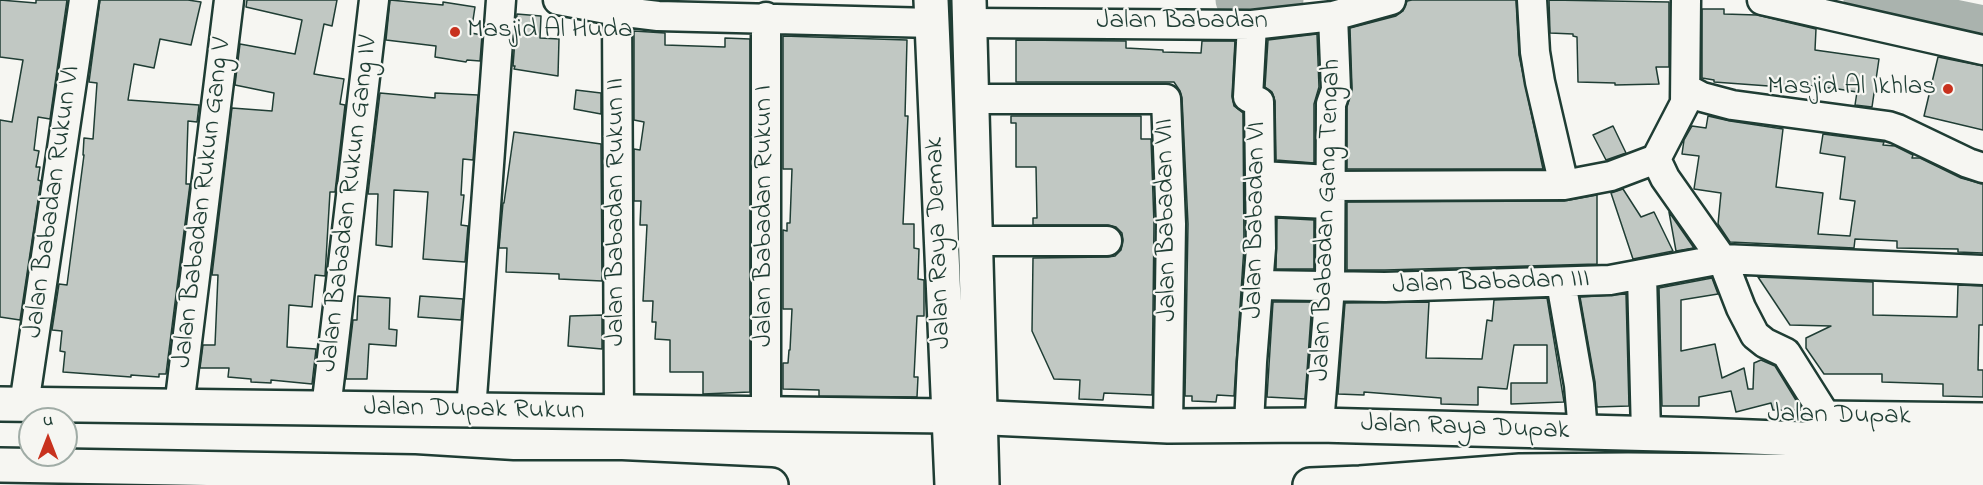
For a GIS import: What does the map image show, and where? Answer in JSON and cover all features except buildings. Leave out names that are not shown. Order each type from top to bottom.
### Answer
[{"type":"main road","name":"Jalan Raya Demak","points":[[932,9],[947,416],[952,485]]},
{"type":"main road","name":"Jalan Raya Demak","points":[[970,12],[982,485]]},
{"type":"main road","name":"Jalan Dupak Rukun","points":[[12,405],[947,416]]},
{"type":"main road","name":"Jalan Raya Dupak","points":[[947,416],[1168,426],[1319,425],[1701,435],[1983,446]]},
{"type":"main road","name":"Jalan Dupak","points":[[1701,435],[1717,420],[1736,416],[1983,420]]},
{"type":"main road","name":"Jalan Raya Dupak","points":[[1310,485],[1526,478],[1628,470],[1983,473]]},
{"type":"main road","points":[[8,472],[771,485]]},
{"type":"street","name":"Jalan Babadan Rukun VI","points":[[12,405],[84,0]]},
{"type":"street","name":"Jalan Babadan Rukun Gang V","points":[[179,407],[229,0]]},
{"type":"street","name":"Jalan Babadan Rukun Gang IV","points":[[326,409],[374,0]]},
{"type":"street","points":[[471,411],[501,0]]},
{"type":"street","points":[[558,0],[658,16],[766,17],[932,9]]},
{"type":"street","name":"Jalan Babadan","points":[[970,12],[1252,25],[1333,16],[1391,0]]},
{"type":"street","points":[[1532,0],[1535,52],[1540,82],[1564,185]]},
{"type":"street","points":[[1261,188],[1330,190],[1564,185],[1611,176],[1656,159],[1685,103],[1687,89],[1686,0]]},
{"type":"street","points":[[1762,0],[1983,50]]},
{"type":"street","name":"Jalan Babadan Rukun II","points":[[618,11],[619,413]]},
{"type":"street","name":"Jalan Babadan Gang Tengah","points":[[1319,425],[1330,287],[1331,104],[1336,90],[1333,16]]},
{"type":"street","name":"Jalan Babadan Rukun I","points":[[766,17],[766,415]]},
{"type":"street","name":"Jalan Babadan VI","points":[[1249,425],[1261,248],[1259,102],[1248,97],[1252,25]]},
{"type":"street","points":[[1687,89],[1732,105],[1888,126],[1983,168]]},
{"type":"street","name":"Jalan Babadan VII","points":[[973,99],[1166,99],[1172,224],[1168,426]]},
{"type":"street","points":[[1656,159],[1665,178],[1722,259],[1741,308],[1755,334],[1765,343],[1786,353],[1827,418]]},
{"type":"street","points":[[977,241],[1107,241]]},
{"type":"street","name":"Jalan Babadan III","points":[[1258,285],[1330,287],[1561,282],[1610,279],[1722,259],[1983,270]]},
{"type":"street","points":[[1642,274],[1647,434]]},
{"type":"street","points":[[1561,282],[1579,384],[1583,432]]},
{"type":"waterway","points":[[1235,0],[1284,0]]},
{"type":"waterway","points":[[1863,0],[1983,25]]},
{"type":"place","name":"Masjid Al Huda","points":[[455,32]]},
{"type":"place","name":"Masjid Al Ikhlas","points":[[1948,89]]}]
